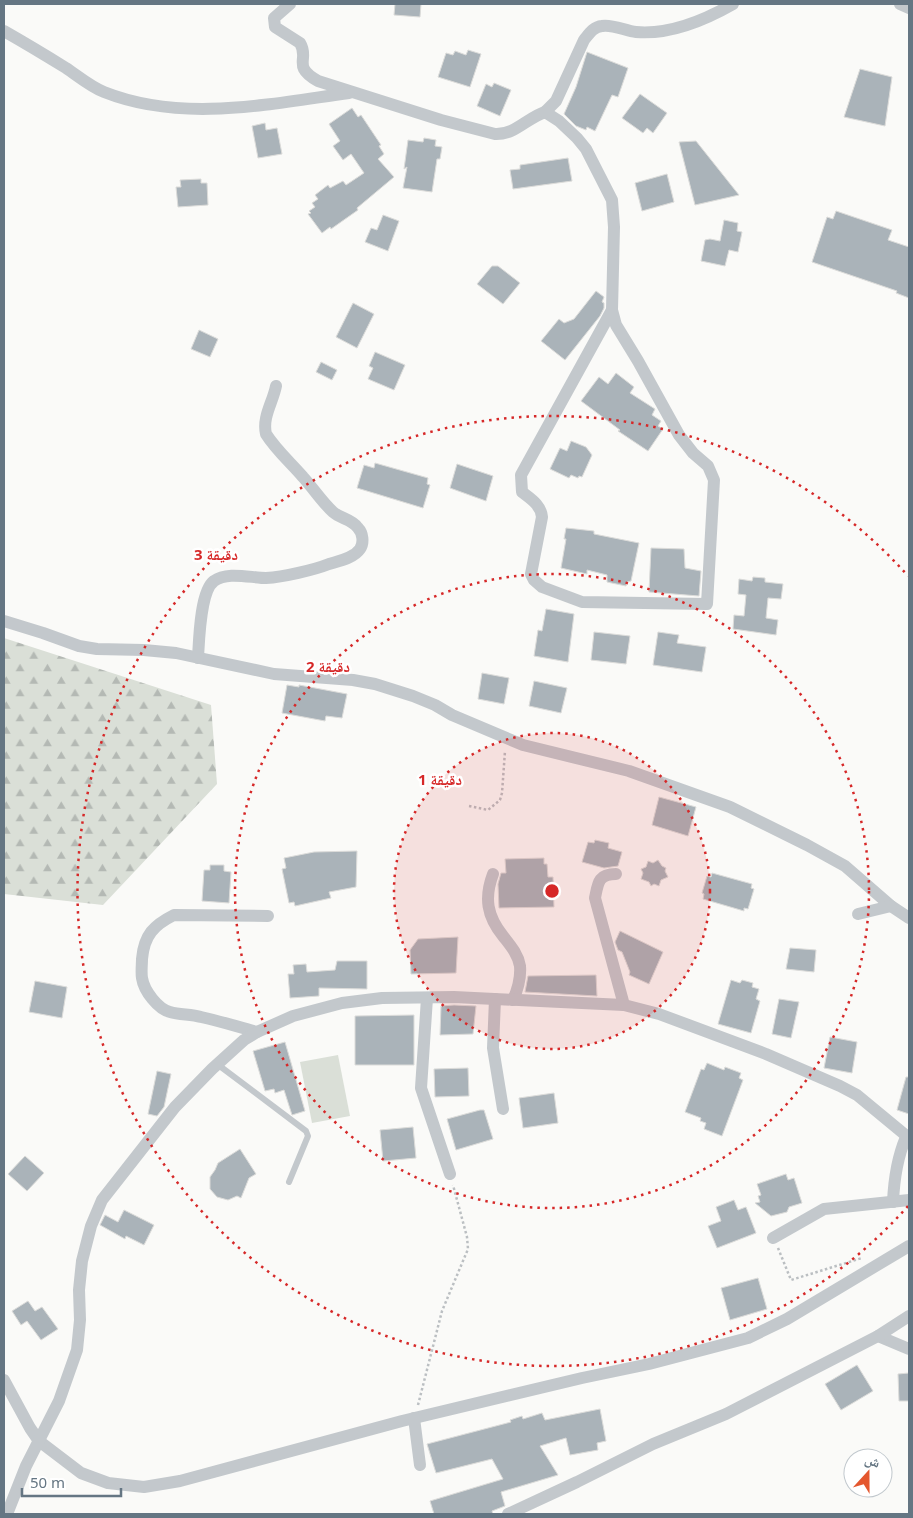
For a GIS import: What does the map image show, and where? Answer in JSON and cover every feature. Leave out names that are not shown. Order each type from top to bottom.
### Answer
[{"type":"street","points":[[290,4],[274,18],[275,27],[300,43],[303,47],[302,61],[307,75],[331,86],[441,120],[495,134],[509,132],[538,114],[545,112],[556,101],[584,40],[596,28],[603,26],[638,32],[663,30],[687,25],[733,4]]},
{"type":"street","points":[[900,4],[909,8]]},
{"type":"street","points":[[4,31],[102,92],[155,105],[184,109],[237,107],[354,92]]},
{"type":"street","points":[[545,112],[559,121],[586,149],[612,200],[614,228],[612,310],[616,325],[679,436],[712,472],[715,488],[708,604],[582,602],[542,587],[534,580],[531,574],[542,510],[522,492],[521,475],[612,310]]},
{"type":"street","points":[[198,658],[201,618],[206,596],[214,581],[222,577],[268,578],[321,567],[352,556],[360,550],[362,535],[359,528],[351,520],[333,512],[266,434],[264,427],[267,412],[274,399],[276,386]]},
{"type":"street","points":[[4,621],[79,646],[97,649],[176,653],[274,674],[353,680],[375,684],[435,705],[452,715],[523,745],[630,771],[730,807],[845,866],[891,906],[909,918]]},
{"type":"street","points":[[493,874],[488,886],[487,903],[492,920],[513,948],[520,965],[520,983],[514,1000]]},
{"type":"street","points":[[616,874],[608,874],[601,878],[595,898],[624,1005]]},
{"type":"street","points":[[858,914],[891,906]]},
{"type":"street","points":[[257,1032],[199,1016],[170,1012],[159,1006],[149,994],[142,979],[142,957],[150,932],[160,922],[174,915],[268,916]]},
{"type":"street","points":[[7,1514],[26,1466],[59,1401],[77,1350],[82,1261],[91,1226],[102,1200],[175,1108],[217,1064],[244,1040],[293,1016],[342,1003],[382,998],[495,999],[624,1005],[659,1014],[766,1054],[857,1095],[908,1137],[899,1153],[894,1177],[892,1202]]},
{"type":"street","points":[[427,998],[421,1088],[450,1174]]},
{"type":"street","points":[[495,999],[492,1048],[503,1109]]},
{"type":"street","points":[[773,1238],[824,1209],[909,1200]]},
{"type":"street","points":[[4,1380],[39,1441],[82,1473],[108,1483],[144,1487],[180,1481],[414,1418],[649,1364],[748,1338],[787,1319],[909,1246]]},
{"type":"street","points":[[508,1514],[578,1482],[652,1444],[726,1414],[878,1336],[909,1316]]},
{"type":"street","points":[[878,1336],[909,1348]]},
{"type":"street","points":[[414,1418],[420,1465]]},
{"type":"lane","points":[[217,1064],[306,1131],[308,1136],[289,1182]]},
{"type":"path","points":[[469,806],[488,810],[500,800],[505,738]]},
{"type":"path","points":[[414,1418],[442,1311],[468,1249],[467,1236],[450,1174]]},
{"type":"path","points":[[773,1238],[791,1280],[864,1258]]},
{"type":"green space","points":[[4,638],[211,705],[217,784],[103,905],[4,894]]},
{"type":"green space","points":[[338,1055],[350,1116],[312,1123],[300,1062]]},
{"type":"building","points":[[395,4],[421,4],[420,17],[394,15]]},
{"type":"building","points":[[468,50],[481,54],[470,87],[438,77],[446,53],[453,55],[455,51],[466,55]]},
{"type":"building","points":[[587,52],[628,68],[618,97],[612,95],[595,131],[587,127],[586,130],[576,126],[564,114],[576,87]]},
{"type":"building","points":[[860,69],[892,77],[885,126],[844,117]]},
{"type":"building","points":[[494,83],[511,90],[500,116],[477,106],[486,84],[492,87]]},
{"type":"building","points":[[640,94],[667,113],[653,133],[647,128],[643,133],[622,118]]},
{"type":"building","points":[[352,108],[358,117],[361,115],[381,145],[379,146],[384,154],[378,159],[394,177],[357,208],[358,210],[322,233],[308,214],[315,207],[312,203],[318,199],[315,195],[328,185],[330,188],[343,181],[346,185],[364,173],[351,154],[343,160],[333,146],[340,141],[329,124]]},
{"type":"building","points":[[265,123],[266,130],[277,128],[282,154],[258,158],[252,126]]},
{"type":"building","points":[[424,138],[436,140],[435,146],[442,147],[440,159],[437,159],[432,192],[403,188],[407,167],[404,169],[408,140],[423,142]]},
{"type":"building","points":[[696,141],[739,195],[695,205],[679,142]]},
{"type":"building","points":[[568,158],[572,181],[513,189],[510,170],[520,169],[520,165]]},
{"type":"building","points":[[667,174],[674,202],[642,211],[635,183]]},
{"type":"building","points":[[201,179],[201,183],[207,183],[208,205],[178,207],[176,187],[181,187],[180,180]]},
{"type":"building","points":[[836,211],[892,230],[888,240],[909,247],[909,298],[896,293],[897,291],[812,262],[827,217],[833,219]]},
{"type":"building","points":[[383,215],[399,221],[388,251],[365,242],[371,228],[377,230]]},
{"type":"building","points":[[724,220],[738,223],[737,231],[742,232],[738,252],[729,250],[725,266],[701,261],[705,240],[720,241]]},
{"type":"building","points":[[492,266],[498,266],[520,283],[503,304],[477,284]]},
{"type":"building","points":[[596,291],[604,297],[602,302],[604,303],[604,308],[600,316],[565,360],[541,341],[559,319],[564,323],[574,319]]},
{"type":"building","points":[[353,303],[374,314],[357,348],[336,337]]},
{"type":"building","points":[[199,330],[218,339],[210,357],[191,349]]},
{"type":"building","points":[[375,352],[405,365],[394,390],[368,379],[373,368],[369,366]]},
{"type":"building","points":[[321,362],[337,370],[332,380],[316,372]]},
{"type":"building","points":[[616,373],[634,387],[630,393],[655,409],[652,415],[661,421],[658,426],[663,429],[648,451],[618,431],[620,430],[581,401],[599,377],[608,384]]},
{"type":"building","points":[[571,441],[586,447],[592,455],[582,477],[579,476],[578,478],[571,475],[569,478],[550,469],[560,448],[567,451]]},
{"type":"building","points":[[375,463],[428,478],[427,484],[430,485],[423,508],[357,488],[364,465],[374,468]]},
{"type":"building","points":[[457,464],[493,476],[486,501],[450,488]]},
{"type":"building","points":[[566,528],[594,531],[594,534],[639,543],[631,581],[627,582],[626,586],[607,582],[607,575],[587,570],[587,574],[561,568]]},
{"type":"building","points":[[651,548],[684,549],[685,568],[701,571],[699,596],[649,592]]},
{"type":"building","points":[[753,577],[765,578],[765,582],[783,584],[781,599],[768,598],[766,618],[778,620],[776,635],[733,629],[734,615],[744,616],[746,595],[738,594],[739,579],[752,581]]},
{"type":"building","points":[[546,609],[574,614],[568,662],[534,656],[538,630],[542,631]]},
{"type":"building","points":[[594,632],[630,636],[626,664],[591,660]]},
{"type":"building","points":[[658,632],[679,635],[677,643],[706,647],[702,672],[653,665]]},
{"type":"building","points":[[482,673],[509,678],[504,704],[478,699]]},
{"type":"building","points":[[534,681],[567,688],[561,713],[529,706]]},
{"type":"building","points":[[287,685],[299,687],[299,685],[347,694],[342,718],[326,716],[325,721],[282,713]]},
{"type":"building","points":[[659,797],[696,807],[688,836],[652,825]]},
{"type":"building","points":[[595,840],[609,843],[608,848],[622,852],[618,866],[604,868],[582,862],[588,842],[594,843]]},
{"type":"building","points":[[357,851],[356,887],[329,892],[331,898],[295,906],[294,902],[289,903],[282,869],[286,868],[284,858],[314,852]]},
{"type":"building","points":[[544,858],[544,864],[547,864],[548,877],[553,877],[554,907],[499,908],[498,884],[501,873],[506,873],[505,859]]},
{"type":"building","points":[[658,860],[666,868],[665,871],[668,877],[661,880],[659,886],[654,884],[651,886],[649,882],[641,879],[643,873],[641,869],[646,867],[648,861],[653,863]]},
{"type":"building","points":[[210,865],[224,865],[224,871],[231,872],[229,903],[202,901],[204,870],[210,870]]},
{"type":"building","points":[[712,873],[752,884],[751,888],[754,889],[748,909],[744,908],[744,911],[703,899],[704,894],[702,893],[707,876],[711,877]]},
{"type":"building","points":[[620,931],[663,952],[649,984],[629,975],[630,972],[622,952],[618,950],[615,942]]},
{"type":"building","points":[[458,937],[456,973],[411,974],[410,950],[418,939]]},
{"type":"building","points":[[790,948],[816,950],[814,972],[786,969]]},
{"type":"building","points":[[337,961],[367,961],[367,989],[319,988],[319,996],[290,998],[288,974],[294,974],[293,965],[306,964],[307,972],[335,970]]},
{"type":"building","points":[[596,975],[597,996],[525,992],[528,976]]},
{"type":"building","points":[[731,980],[740,983],[742,980],[753,983],[752,987],[759,989],[756,999],[760,1001],[751,1033],[718,1024]]},
{"type":"building","points":[[35,981],[67,987],[62,1018],[29,1012]]},
{"type":"building","points":[[779,999],[799,1002],[791,1038],[772,1034]]},
{"type":"building","points":[[441,1006],[476,1006],[473,1034],[440,1035]]},
{"type":"building","points":[[414,1015],[414,1065],[355,1065],[355,1016]]},
{"type":"building","points":[[830,1037],[857,1042],[852,1073],[824,1068]]},
{"type":"building","points":[[285,1042],[305,1111],[292,1115],[284,1090],[275,1093],[274,1089],[265,1091],[253,1051]]},
{"type":"building","points":[[707,1063],[724,1070],[725,1067],[741,1073],[739,1078],[743,1080],[722,1136],[704,1129],[706,1123],[700,1121],[701,1118],[685,1112],[701,1069],[704,1070]]},
{"type":"building","points":[[468,1068],[469,1096],[435,1097],[434,1069]]},
{"type":"building","points":[[157,1071],[171,1074],[164,1107],[157,1116],[148,1114]]},
{"type":"building","points":[[906,1077],[909,1077],[909,1114],[897,1110]]},
{"type":"building","points":[[554,1093],[558,1123],[523,1128],[519,1098]]},
{"type":"building","points":[[484,1110],[493,1139],[456,1150],[447,1119]]},
{"type":"building","points":[[413,1127],[416,1158],[383,1161],[380,1130]]},
{"type":"building","points":[[240,1149],[256,1174],[249,1178],[241,1198],[237,1196],[228,1200],[217,1197],[210,1189],[210,1177],[218,1163]]},
{"type":"building","points":[[25,1156],[44,1173],[27,1191],[8,1174]]},
{"type":"building","points":[[786,1174],[788,1180],[794,1178],[802,1203],[789,1207],[787,1212],[771,1216],[755,1203],[760,1202],[758,1196],[761,1195],[757,1184]]},
{"type":"building","points":[[734,1200],[738,1210],[746,1207],[756,1233],[717,1248],[708,1226],[721,1221],[716,1207]]},
{"type":"building","points":[[124,1210],[154,1225],[144,1245],[126,1236],[125,1239],[100,1225],[105,1215],[118,1222]]},
{"type":"building","points":[[758,1278],[767,1309],[730,1320],[721,1288]]},
{"type":"building","points":[[28,1301],[35,1311],[42,1307],[58,1329],[41,1340],[27,1321],[21,1325],[12,1311]]},
{"type":"building","points":[[857,1365],[873,1391],[841,1410],[825,1384]]},
{"type":"building","points":[[909,1373],[909,1401],[899,1401],[898,1374]]},
{"type":"building","points":[[600,1409],[606,1441],[597,1443],[598,1450],[570,1455],[566,1438],[540,1446],[558,1475],[501,1492],[505,1506],[492,1511],[493,1514],[434,1514],[430,1501],[503,1479],[492,1459],[436,1473],[427,1444],[511,1422],[510,1420],[522,1416],[523,1419],[542,1413],[545,1420]]}]
